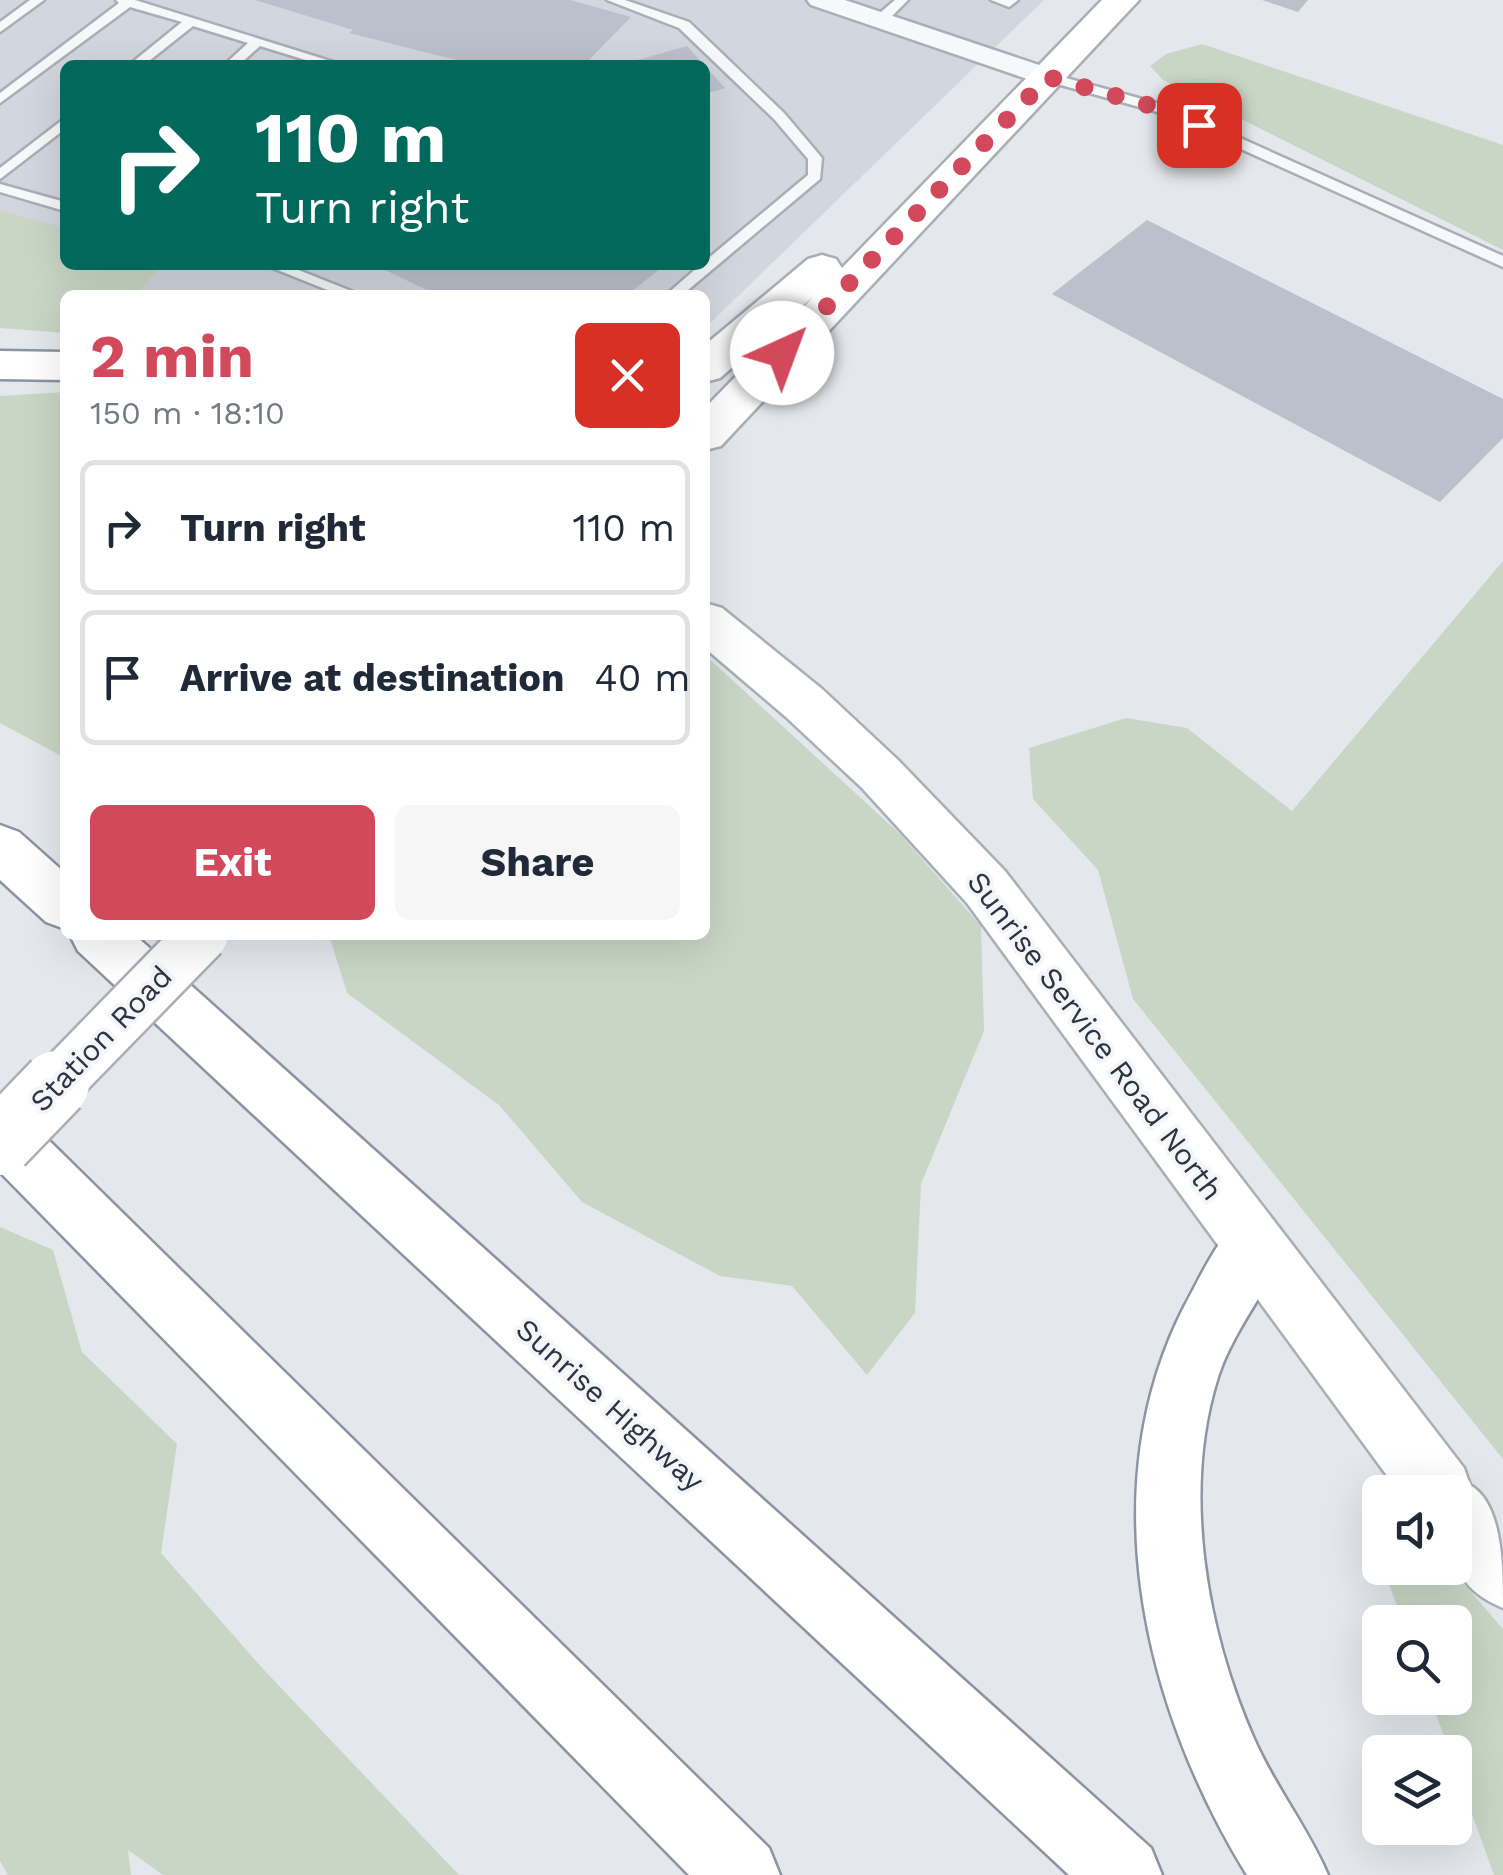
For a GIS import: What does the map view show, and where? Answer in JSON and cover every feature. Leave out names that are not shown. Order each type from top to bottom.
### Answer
[{"type":"main road","points":[[710,430],[1122,0]]},
{"type":"main road","points":[[710,364],[820,269],[886,244]]},
{"type":"main road","points":[[0,365],[60,366]]},
{"type":"main road","name":"Sunrise Service Road North","points":[[710,625],[880,774],[986,887],[1427,1475]]},
{"type":"main road","points":[[0,846],[60,901]]},
{"type":"main road","name":"Sunrise Highway","points":[[102,940],[1124,1875]]},
{"type":"main road","name":"Station Road","points":[[0,1142],[197,940]]},
{"type":"main road","points":[[0,1132],[742,1875]]},
{"type":"main road","points":[[1254,1249],[1209,1320],[1180,1395],[1172,1434],[1170,1547],[1182,1626],[1206,1705],[1238,1786],[1290,1875]]},
{"type":"main road","points":[[1472,1534],[1503,1574]]},
{"type":"street","points":[[820,0],[1048,77]]},
{"type":"lane","points":[[0,28],[38,0]]},
{"type":"lane","points":[[613,0],[684,25],[779,116],[815,158],[815,176],[710,264]]},
{"type":"lane","points":[[880,20],[902,0]]},
{"type":"lane","points":[[998,0],[1009,4],[1012,0]]},
{"type":"lane","points":[[0,99],[125,1],[318,60]]},
{"type":"lane","points":[[142,60],[191,21]]},
{"type":"lane","points":[[237,60],[258,42]]},
{"type":"lane","points":[[1048,77],[1166,110],[1503,262]]},
{"type":"lane","points":[[0,175],[60,126]]},
{"type":"lane","points":[[0,188],[60,205]]},
{"type":"lane","points":[[312,270],[346,290]]},
{"type":"lane","points":[[679,290],[703,270]]},
{"type":"shaded area","points":[[0,0],[1044,0],[710,323],[710,290],[93,290],[0,256]]},
{"type":"green space","points":[[1202,44],[1503,145],[1503,250],[1163,80],[1150,66],[1166,54]]},
{"type":"green space","points":[[0,211],[60,227],[60,270],[157,270],[140,290],[60,290],[60,333],[0,328]]},
{"type":"green space","points":[[60,392],[60,755],[0,723],[0,396]]},
{"type":"green space","points":[[1503,561],[1503,1459],[1133,999],[1098,870],[1033,799],[1029,748],[1126,718],[1187,728],[1292,811]]},
{"type":"green space","points":[[710,660],[900,834],[981,926],[984,1031],[921,1184],[915,1313],[867,1375],[792,1286],[720,1276],[582,1202],[499,1105],[347,993],[331,940],[710,940]]},
{"type":"green space","points":[[0,1227],[53,1250],[82,1352],[177,1444],[161,1553],[264,1670],[459,1875],[163,1875],[128,1850],[131,1875],[8,1875],[0,1861]]},
{"type":"green space","points":[[1389,1585],[1465,1585],[1503,1629],[1503,1875],[1494,1875],[1472,1814],[1472,1735],[1444,1735],[1436,1715],[1472,1715],[1472,1605],[1397,1605]]},
{"type":"building","points":[[255,0],[570,0],[631,17],[589,60],[456,60],[349,33],[353,30]]},
{"type":"building","points":[[1262,0],[1308,0],[1298,12]]},
{"type":"building","points":[[687,46],[700,60],[637,60]]},
{"type":"building","points":[[710,72],[725,88],[710,92]]},
{"type":"building","points":[[1147,220],[1503,399],[1503,438],[1440,502],[1052,294]]},
{"type":"building","points":[[385,270],[659,270],[633,290],[427,290]]},
{"type":"route","points":[[782,353],[1048,77],[1166,110],[1199,125]]}]
